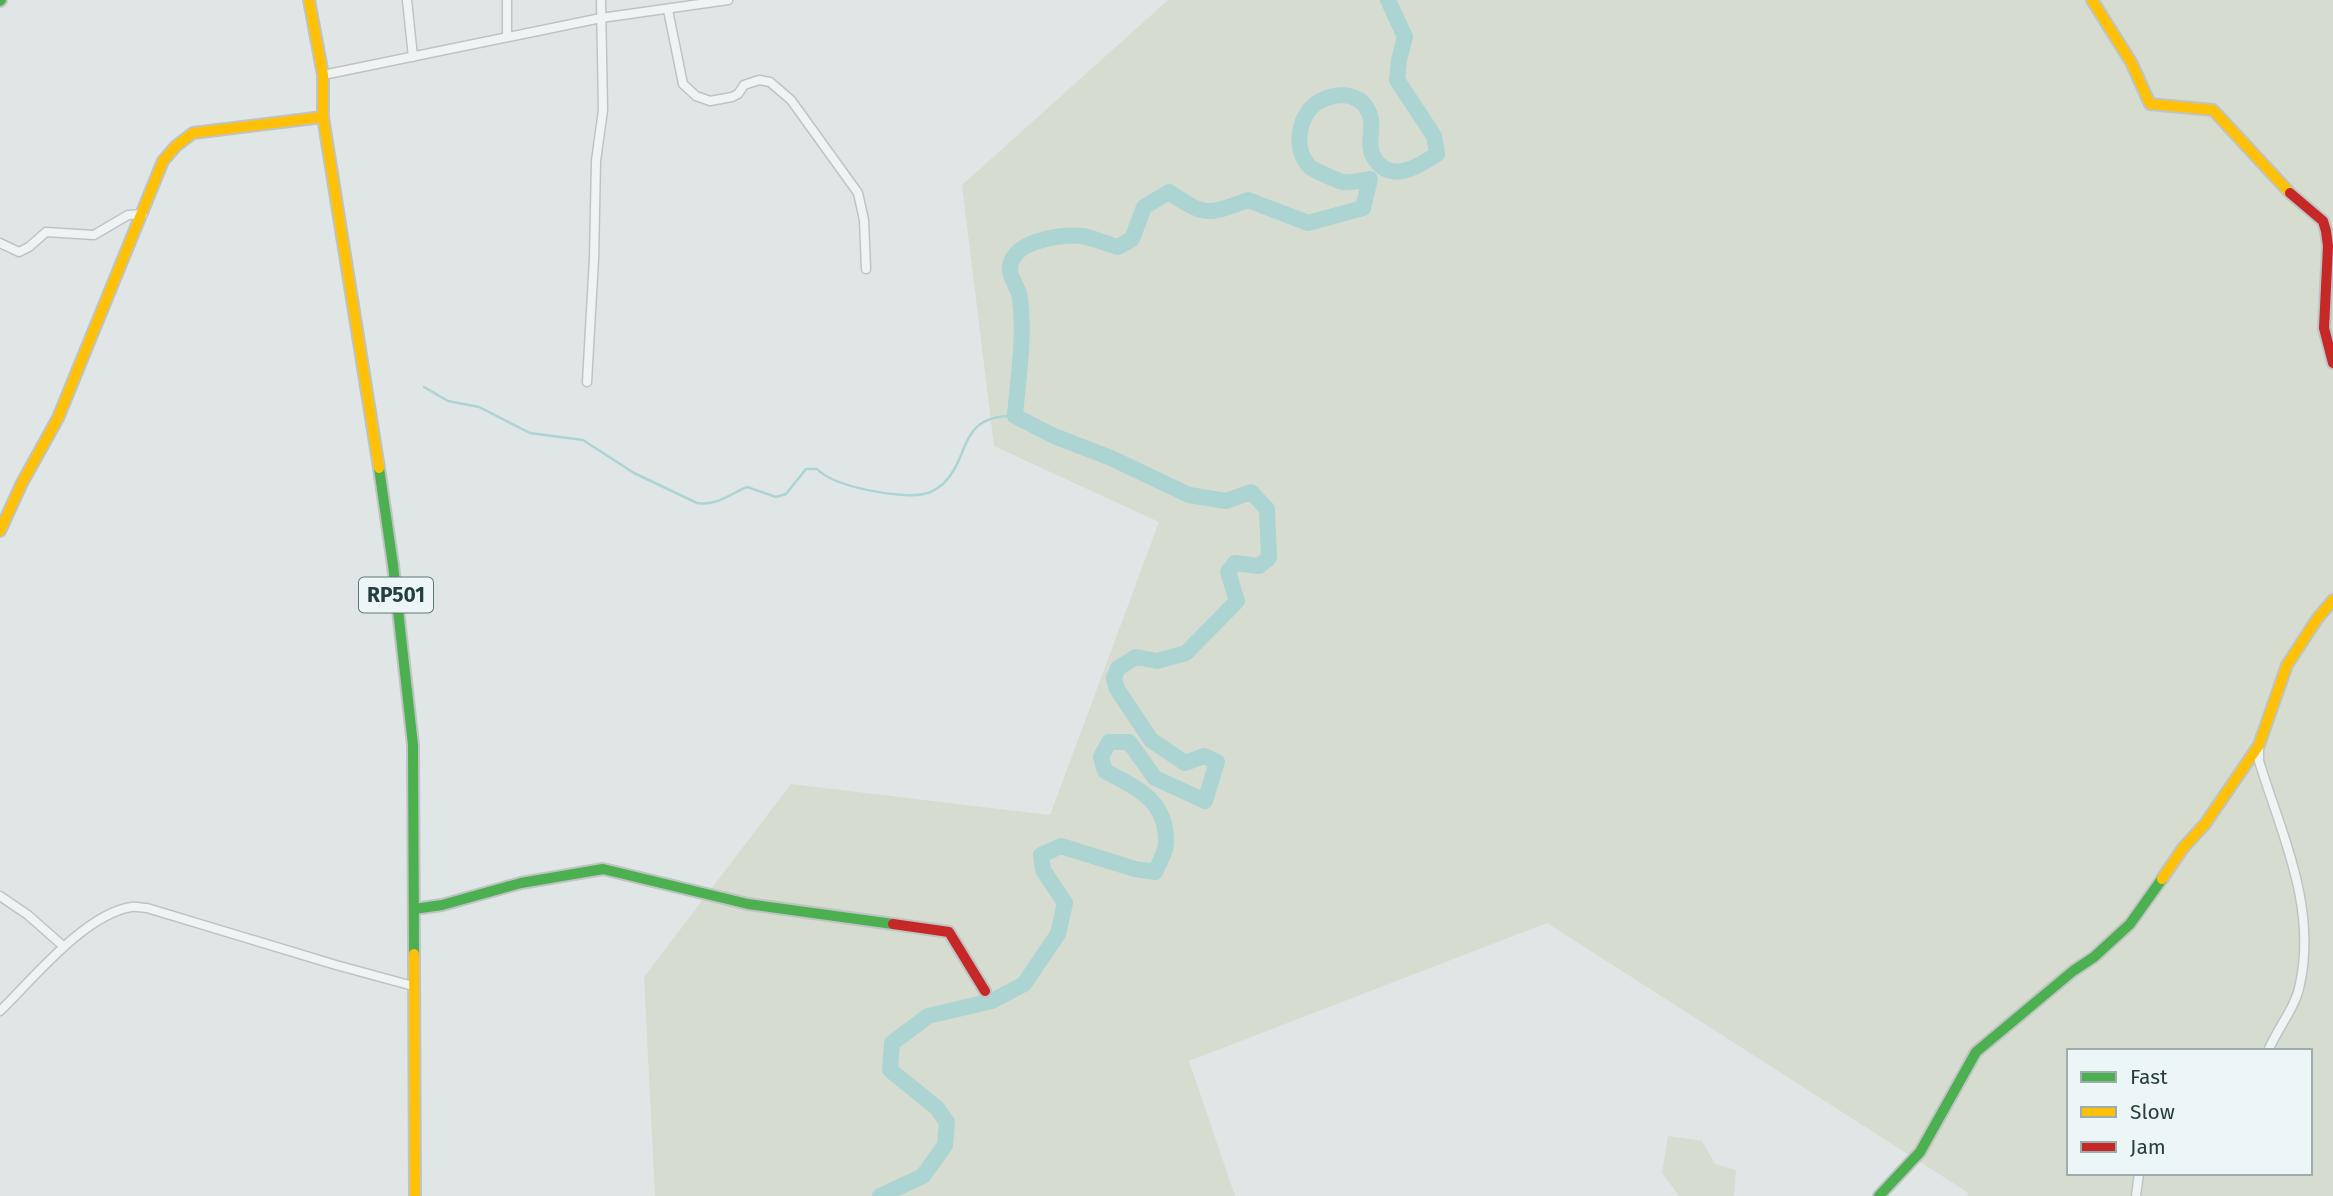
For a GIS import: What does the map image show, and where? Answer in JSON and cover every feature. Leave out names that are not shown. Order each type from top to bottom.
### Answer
[{"type":"street","name":"RP501","points":[[309,0],[323,75],[323,117],[393,565],[413,745],[415,1196]]},
{"type":"street","points":[[407,0],[413,57]]},
{"type":"street","points":[[507,0],[507,37]]},
{"type":"street","points":[[587,382],[596,161],[603,110],[601,0]]},
{"type":"street","points":[[323,75],[601,18],[728,0]]},
{"type":"street","points":[[2092,0],[2131,62],[2150,104],[2213,110],[2288,191],[2323,221],[2328,246],[2324,328],[2333,363]]},
{"type":"street","points":[[668,10],[683,84],[690,91],[703,99],[718,100],[732,97],[741,91],[744,85],[760,80],[770,82],[790,100],[858,193],[864,220],[866,269]]},
{"type":"street","points":[[0,531],[58,418],[163,161],[176,146],[193,134],[323,117]]},
{"type":"street","points":[[0,243],[19,252],[46,232],[94,235],[128,215],[143,214]]},
{"type":"street","points":[[1878,1196],[1920,1152],[1976,1052],[2073,971],[2094,957],[2130,924],[2183,848],[2205,824],[2259,745],[2287,665],[2333,600]]},
{"type":"street","points":[[2259,745],[2259,761],[2295,869],[2305,930],[2300,985],[2269,1049]]},
{"type":"street","points":[[414,909],[442,905],[521,883],[603,869],[748,904],[949,932],[985,991]]},
{"type":"street","points":[[0,896],[28,915],[63,946]]},
{"type":"street","points":[[0,1012],[63,946],[103,918],[132,906],[147,908],[336,965],[413,985]]},
{"type":"street","points":[[2136,1196],[2139,1175]]},
{"type":"shaded area","points":[[1168,0],[2333,0],[2333,1196],[1968,1196],[1967,1192],[1547,923],[1189,1061],[1235,1196],[655,1196],[644,977],[791,784],[1050,815],[1159,522],[994,446],[962,185]]},
{"type":"shaded area","points":[[1668,1136],[1702,1141],[1715,1164],[1736,1170],[1734,1196],[1679,1196],[1662,1173]]},
{"type":"waterway","points":[[880,1196],[923,1176],[945,1145],[947,1122],[937,1108],[890,1070],[892,1043],[928,1016],[992,1001],[1024,984],[1058,934],[1065,903],[1043,870],[1041,855],[1061,846],[1135,869],[1155,872],[1166,845],[1161,815],[1147,797],[1105,771],[1101,757],[1109,742],[1129,742],[1155,778],[1205,801],[1217,762],[1204,756],[1185,763],[1151,740],[1117,689],[1114,678],[1118,668],[1136,657],[1157,661],[1186,653],[1237,601],[1228,572],[1235,563],[1259,566],[1269,558],[1267,509],[1251,492],[1226,501],[1189,495],[1015,416],[1022,328],[1019,293],[1010,269],[1013,258],[1034,243],[1065,236],[1082,236],[1118,247],[1132,239],[1144,207],[1169,192],[1191,206],[1207,211],[1224,209],[1248,200],[1308,223],[1363,208],[1370,179],[1343,182],[1311,168],[1301,150],[1300,131],[1307,113],[1320,101],[1336,96],[1351,96],[1358,99],[1368,110],[1371,119],[1371,152],[1387,170],[1404,171],[1437,154],[1434,136],[1397,80],[1405,37],[1388,0]]},
{"type":"waterway","points":[[424,387],[448,401],[479,407],[530,433],[583,440],[634,473],[697,503],[717,501],[747,487],[776,497],[786,494],[806,469],[817,469],[838,481],[868,490],[900,495],[926,493],[943,484],[952,474],[968,440],[983,422],[996,417],[1015,416]]},
{"type":"traffic: fast","points":[[379,468],[413,745],[414,954]]},
{"type":"traffic: fast","points":[[414,909],[442,905],[521,883],[603,869],[748,904],[893,924]]},
{"type":"traffic: fast","points":[[1879,1196],[1920,1152],[1976,1052],[2073,971],[2094,957],[2130,924],[2162,879]]},
{"type":"traffic: slow","points":[[309,0],[323,75],[323,117],[379,468]]},
{"type":"traffic: slow","points":[[2092,0],[2131,62],[2150,104],[2213,110],[2290,193]]},
{"type":"traffic: slow","points":[[0,531],[22,483],[58,418],[163,161],[193,133],[323,117]]},
{"type":"traffic: slow","points":[[2162,879],[2183,848],[2205,824],[2259,745],[2287,665],[2333,600]]},
{"type":"traffic: slow","points":[[414,954],[415,1196]]},
{"type":"traffic: jam","points":[[2290,193],[2323,221],[2326,231],[2328,246],[2324,328],[2333,363]]},
{"type":"traffic: jam","points":[[893,924],[949,932],[985,991]]}]
